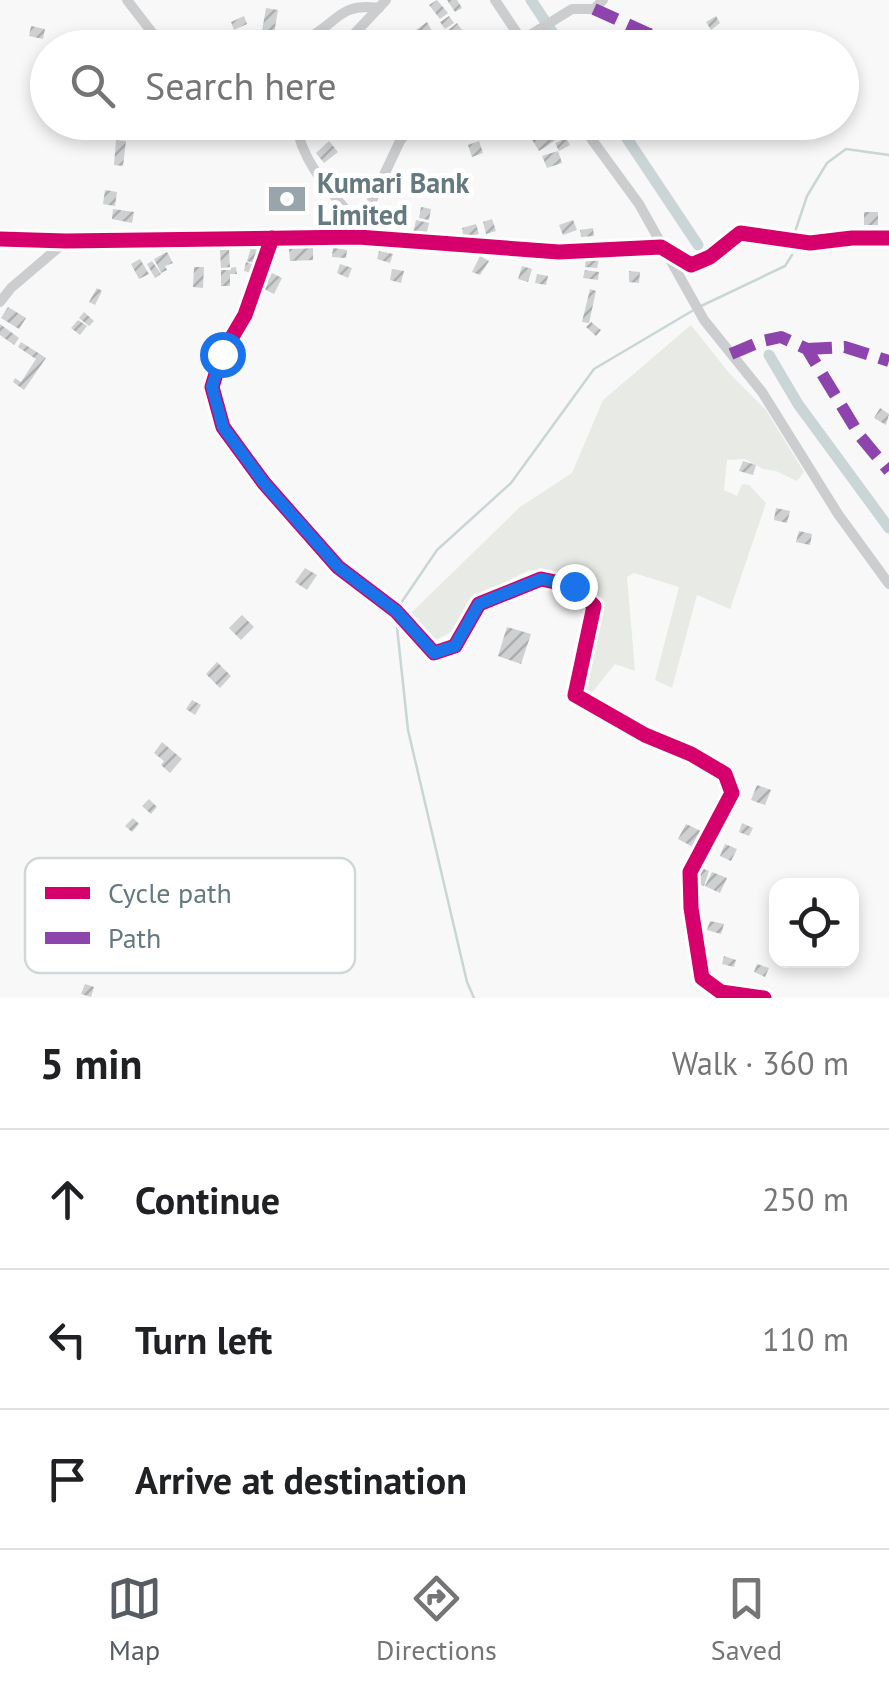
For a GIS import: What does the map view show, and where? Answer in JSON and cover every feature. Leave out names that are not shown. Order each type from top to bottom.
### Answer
[{"type":"street","points":[[127,0],[150,30]]},
{"type":"street","points":[[495,0],[515,30]]},
{"type":"street","points":[[538,30],[558,17],[568,4],[594,9],[602,0]]},
{"type":"street","points":[[318,30],[341,13],[382,4]]},
{"type":"street","points":[[357,30],[382,4]]},
{"type":"street","points":[[300,140],[319,177],[359,231]]},
{"type":"street","points":[[359,231],[401,140]]},
{"type":"street","points":[[592,140],[639,204],[704,320],[762,392],[838,514],[889,584]]},
{"type":"street","points":[[0,239],[272,238],[359,231],[560,252],[661,247],[691,265],[710,257],[740,233],[810,244],[889,238]]},
{"type":"street","points":[[272,238],[245,315],[222,354],[212,387],[223,427],[264,483],[338,567],[396,611],[434,653],[455,646],[479,604],[541,579],[574,586],[594,606],[574,696],[724,774],[732,793],[690,872],[691,908],[702,978],[722,992],[764,998]]},
{"type":"street","points":[[0,302],[66,240]]},
{"type":"shaded area","points":[[691,325],[729,373],[766,410],[804,472],[797,481],[745,459],[727,460],[724,490],[737,496],[742,484],[749,485],[766,503],[730,609],[697,595],[672,688],[655,680],[679,587],[634,573],[627,577],[635,671],[615,664],[586,700],[578,693],[597,605],[576,586],[545,572],[529,570],[480,595],[451,632],[432,642],[411,613],[520,507],[572,473],[603,400]]},
{"type":"building","points":[[437,0],[448,13],[440,19],[429,5]]},
{"type":"building","points":[[447,0],[457,0],[462,8],[455,12]]},
{"type":"building","points":[[266,8],[278,10],[275,30],[262,30]]},
{"type":"building","points":[[244,16],[247,24],[234,30],[231,22]]},
{"type":"building","points":[[449,16],[454,23],[445,29],[440,22]]},
{"type":"building","points":[[716,16],[720,23],[711,30],[706,22]]},
{"type":"building","points":[[116,140],[126,141],[123,166],[114,165]]},
{"type":"building","points":[[532,140],[556,140],[539,151]]},
{"type":"building","points":[[567,140],[570,145],[559,151],[555,143]]},
{"type":"building","points":[[329,141],[338,152],[324,163],[316,153]]},
{"type":"building","points":[[479,141],[483,153],[472,157],[468,145]]},
{"type":"building","points":[[558,151],[562,163],[547,168],[542,156]]},
{"type":"building","points":[[363,173],[372,183],[366,188],[357,178]]},
{"type":"building","points":[[351,177],[359,188],[344,198],[336,188]]},
{"type":"building","points":[[105,190],[117,192],[115,206],[103,204]]},
{"type":"building","points":[[421,207],[431,209],[429,220],[419,218]]},
{"type":"building","points":[[113,209],[134,212],[132,223],[112,219]]},
{"type":"building","points":[[864,212],[878,212],[878,225],[864,225]]},
{"type":"building","points":[[492,219],[496,231],[486,234],[483,222]]},
{"type":"building","points":[[416,220],[429,223],[426,236],[413,233]]},
{"type":"building","points":[[573,220],[577,230],[563,235],[559,225]]},
{"type":"building","points":[[476,224],[479,234],[464,238],[462,228]]},
{"type":"building","points":[[593,228],[594,236],[581,237],[580,230]]},
{"type":"building","points":[[251,248],[261,251],[257,264],[247,261]]},
{"type":"building","points":[[313,248],[313,260],[290,261],[289,249]]},
{"type":"building","points":[[333,248],[347,250],[346,258],[332,257]]},
{"type":"building","points":[[220,250],[229,250],[230,267],[221,268]]},
{"type":"building","points":[[379,251],[393,254],[390,263],[377,259]]},
{"type":"building","points":[[167,252],[173,263],[161,273],[154,259]]},
{"type":"building","points":[[480,256],[489,261],[480,275],[472,272]]},
{"type":"building","points":[[586,257],[599,259],[597,268],[585,267]]},
{"type":"building","points":[[140,259],[149,274],[139,279],[131,264]]},
{"type":"building","points":[[152,261],[161,274],[155,278],[147,264]]},
{"type":"building","points":[[246,262],[258,266],[256,274],[244,271]]},
{"type":"building","points":[[340,264],[352,268],[348,278],[337,273]]},
{"type":"building","points":[[522,266],[532,269],[528,282],[518,279]]},
{"type":"building","points":[[194,267],[204,267],[203,288],[193,287]]},
{"type":"building","points":[[236,267],[237,274],[230,274],[230,286],[221,286],[221,270]]},
{"type":"building","points":[[392,269],[404,271],[401,283],[390,280]]},
{"type":"building","points":[[585,270],[599,272],[598,280],[583,278]]},
{"type":"building","points":[[629,271],[640,272],[639,283],[629,282]]},
{"type":"building","points":[[272,273],[282,278],[274,294],[264,289]]},
{"type":"building","points":[[537,274],[548,276],[546,285],[535,283]]},
{"type":"building","points":[[97,288],[102,291],[95,305],[89,302]]},
{"type":"building","points":[[590,289],[596,291],[589,323],[582,322]]},
{"type":"building","points":[[8,307],[26,318],[19,329],[1,318]]},
{"type":"building","points":[[84,312],[94,321],[89,326],[79,318]]},
{"type":"building","points":[[78,320],[87,326],[80,335],[71,328]]},
{"type":"building","points":[[591,322],[601,330],[596,336],[586,327]]},
{"type":"building","points":[[0,324],[19,338],[14,345],[0,335]]},
{"type":"building","points":[[21,342],[46,358],[24,390],[13,382],[15,378],[21,382],[36,359],[18,347]]},
{"type":"building","points":[[880,408],[889,414],[886,425],[874,418]]},
{"type":"building","points":[[743,461],[756,465],[753,475],[739,471]]},
{"type":"building","points":[[776,508],[790,511],[787,523],[774,520]]},
{"type":"building","points":[[799,531],[812,534],[810,545],[796,542]]},
{"type":"building","points":[[305,568],[317,575],[307,590],[295,582]]},
{"type":"building","points":[[242,615],[254,627],[241,640],[229,628]]},
{"type":"building","points":[[507,627],[531,634],[521,664],[498,656]]},
{"type":"building","points":[[217,662],[231,676],[220,688],[206,674]]},
{"type":"building","points":[[192,700],[201,705],[195,715],[186,709]]},
{"type":"building","points":[[162,742],[182,759],[170,773],[154,753]]},
{"type":"building","points":[[757,785],[771,790],[765,805],[751,800]]},
{"type":"building","points":[[149,799],[157,807],[151,814],[142,806]]},
{"type":"building","points":[[133,818],[139,824],[132,832],[125,826]]},
{"type":"building","points":[[742,823],[753,828],[749,836],[739,832]]},
{"type":"building","points":[[686,824],[705,833],[697,849],[678,839]]},
{"type":"building","points":[[725,844],[737,849],[731,861],[720,856]]},
{"type":"building","points":[[701,868],[709,871],[704,886],[695,883]]},
{"type":"building","points":[[712,872],[727,878],[720,893],[705,886]]},
{"type":"building","points":[[710,921],[724,924],[721,934],[707,930]]},
{"type":"building","points":[[724,956],[736,960],[734,967],[722,964]]},
{"type":"building","points":[[757,964],[769,968],[765,977],[754,972]]},
{"type":"building","points":[[85,984],[94,987],[91,997],[81,994]]},
{"type":"waterway","points":[[531,0],[551,30]]},
{"type":"waterway","points":[[628,140],[698,245]]},
{"type":"waterway","points":[[795,232],[807,196],[827,163],[846,149],[889,155]]},
{"type":"waterway","points":[[699,307],[785,266],[792,255]]},
{"type":"waterway","points":[[399,606],[437,550],[511,483],[594,369],[692,311]]},
{"type":"waterway","points":[[769,355],[798,404],[889,528]]},
{"type":"waterway","points":[[396,618],[408,730],[474,998]]},
{"type":"marked path","points":[[594,9],[640,30]]},
{"type":"marked path","points":[[731,354],[781,337],[807,349],[860,436],[889,471]]},
{"type":"marked path","points":[[807,349],[845,347],[889,361]]},
{"type":"cycle path","points":[[0,239],[358,237],[559,252],[661,247],[691,265],[710,257],[740,233],[810,243],[889,238]]},
{"type":"cycle path","points":[[272,238],[245,315],[222,354],[212,387],[223,427],[264,483],[338,567],[396,611],[434,653],[455,646],[479,604],[541,579],[574,586],[594,606],[575,695],[725,774],[732,793],[690,872],[691,908],[702,978],[721,992],[764,998]]},
{"type":"place","name":"Kumari Bank Limited","points":[[287,199]]},
{"type":"route","points":[[222,354],[212,387],[223,427],[264,483],[338,567],[396,611],[434,653],[455,646],[479,604],[541,579],[574,586]]}]
